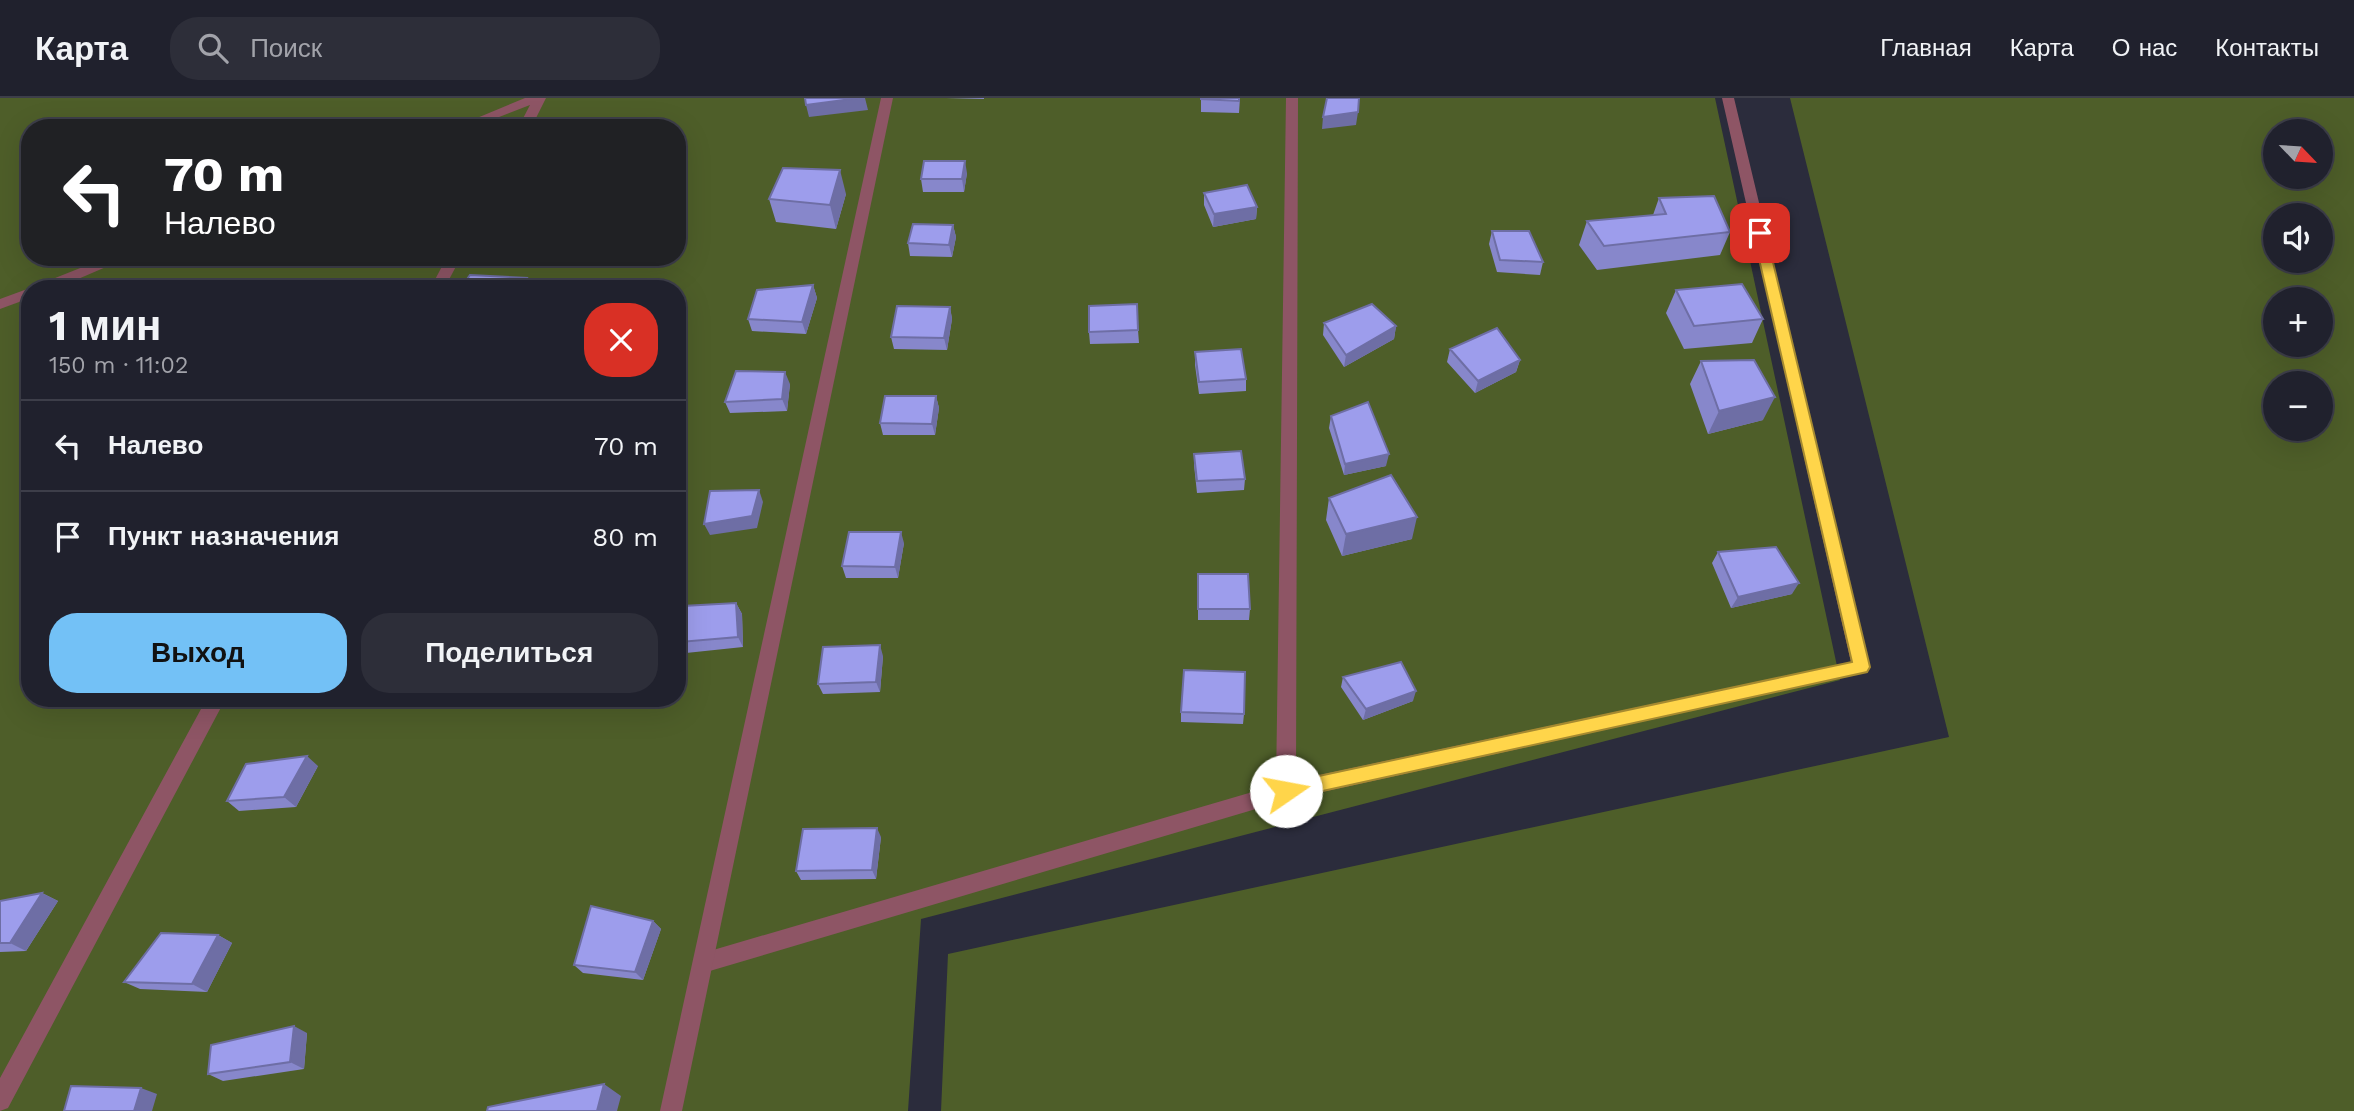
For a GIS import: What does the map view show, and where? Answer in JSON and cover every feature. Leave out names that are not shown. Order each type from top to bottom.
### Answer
[{"type":"street","points":[[483,119],[538,98]]},
{"type":"street","points":[[528,119],[538,98]]},
{"type":"street","points":[[671,1111],[887,98]]},
{"type":"street","points":[[1286,791],[1292,98]]},
{"type":"street","points":[[703,963],[1286,791],[1861,667],[1728,98]]},
{"type":"street","points":[[63,280],[99,266]]},
{"type":"street","points":[[0,304],[21,296]]},
{"type":"street","points":[[0,1100],[212,707]]},
{"type":"green space","points":[[0,98],[1715,98],[1840,680],[921,919],[908,1111],[0,1111]]},
{"type":"green space","points":[[1790,98],[2354,98],[2354,1111],[941,1111],[948,954],[1949,737]]},
{"type":"building","points":[[805,98],[859,98],[806,105]]},
{"type":"building","points":[[1239,98],[1239,101],[1201,99]]},
{"type":"building","points":[[1327,98],[1359,98],[1358,112],[1323,117]]},
{"type":"building","points":[[924,161],[965,161],[962,179],[921,179]]},
{"type":"building","points":[[783,168],[840,170],[830,205],[769,199]]},
{"type":"building","points":[[1247,185],[1257,207],[1214,214],[1204,193]]},
{"type":"building","points":[[1714,196],[1730,232],[1604,246],[1587,221],[1666,214],[1659,198]]},
{"type":"building","points":[[913,224],[953,225],[949,245],[908,243]]},
{"type":"building","points":[[1492,231],[1529,231],[1543,262],[1500,260]]},
{"type":"building","points":[[470,275],[527,278],[526,280],[466,280]]},
{"type":"building","points":[[1742,284],[1763,319],[1694,326],[1676,290]]},
{"type":"building","points":[[813,285],[802,322],[748,319],[757,290]]},
{"type":"building","points":[[1137,304],[1138,330],[1089,332],[1089,306]]},
{"type":"building","points":[[1372,304],[1396,326],[1346,355],[1324,323]]},
{"type":"building","points":[[897,306],[950,307],[944,338],[891,337]]},
{"type":"building","points":[[1497,328],[1520,360],[1478,381],[1450,349]]},
{"type":"building","points":[[1241,349],[1246,379],[1199,382],[1195,352]]},
{"type":"building","points":[[1754,360],[1775,397],[1719,411],[1701,361]]},
{"type":"building","points":[[736,371],[785,372],[782,399],[725,402]]},
{"type":"building","points":[[885,396],[936,396],[932,424],[880,423]]},
{"type":"building","points":[[1368,402],[1389,454],[1345,464],[1331,416]]},
{"type":"building","points":[[1241,451],[1245,479],[1197,481],[1194,454]]},
{"type":"building","points":[[1391,475],[1417,517],[1346,534],[1329,498]]},
{"type":"building","points":[[759,490],[752,516],[704,524],[710,491]]},
{"type":"building","points":[[849,532],[901,532],[895,567],[842,566]]},
{"type":"building","points":[[1776,547],[1799,583],[1738,597],[1718,552]]},
{"type":"building","points":[[1198,574],[1248,574],[1250,609],[1198,609]]},
{"type":"building","points":[[736,603],[738,637],[686,641],[686,606]]},
{"type":"building","points":[[880,645],[876,682],[818,684],[823,647]]},
{"type":"building","points":[[1401,662],[1416,691],[1366,709],[1343,677]]},
{"type":"building","points":[[1184,670],[1245,672],[1244,714],[1181,712]]},
{"type":"building","points":[[307,756],[284,797],[227,801],[246,764]]},
{"type":"building","points":[[877,828],[872,870],[796,871],[803,829]]},
{"type":"building","points":[[42,893],[10,943],[0,943],[0,901]]},
{"type":"building","points":[[591,906],[653,921],[635,972],[574,965]]},
{"type":"building","points":[[161,933],[218,935],[192,984],[124,982]]},
{"type":"building","points":[[294,1026],[290,1062],[208,1074],[211,1045]]},
{"type":"building","points":[[604,1084],[597,1111],[487,1111],[488,1107]]},
{"type":"building","points":[[71,1086],[141,1088],[134,1111],[64,1111]]},
{"type":"route","points":[[1286,791],[1861,667],[1760,233]]}]
